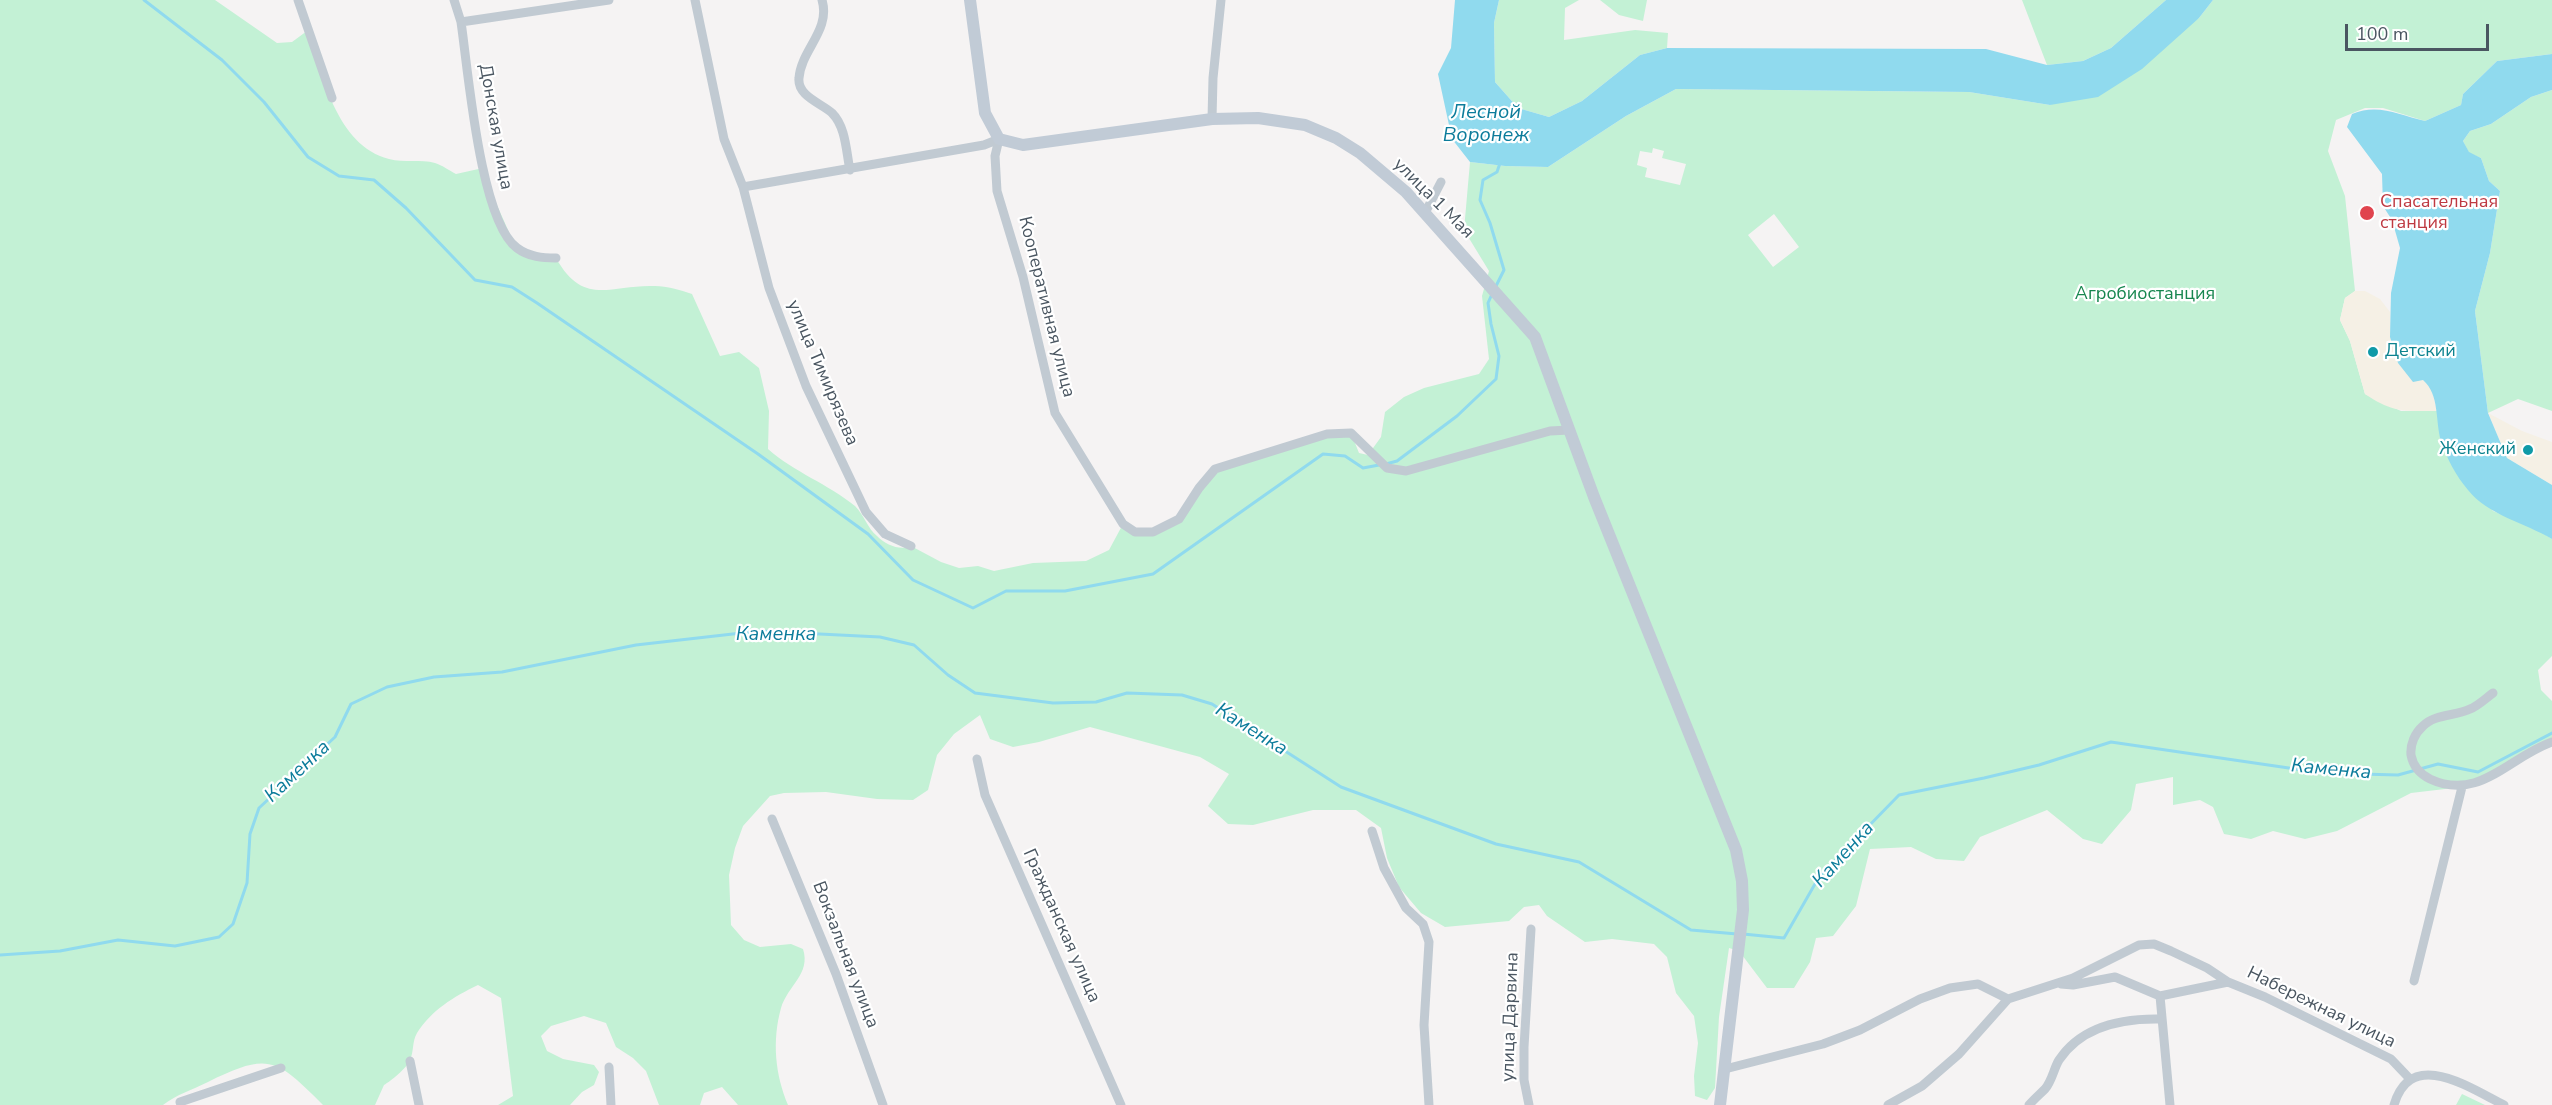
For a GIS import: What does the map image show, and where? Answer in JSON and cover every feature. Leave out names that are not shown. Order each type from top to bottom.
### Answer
[{"type":"street","points":[[298,0],[332,98]]},
{"type":"street","name":"Донская улица","points":[[454,0],[460,22],[484,176],[499,224],[516,248],[539,258],[556,258]]},
{"type":"street","points":[[460,22],[559,3],[609,0]]},
{"type":"street","name":"улица Тимирязева","points":[[695,0],[724,139],[743,187],[769,288],[807,386],[866,512],[885,534],[911,546]]},
{"type":"street","points":[[822,0],[825,9],[821,28],[798,79],[802,90],[840,122],[850,170]]},
{"type":"street","points":[[743,187],[984,146],[999,139],[985,113],[970,0]]},
{"type":"street","points":[[1212,119],[1213,78],[1221,0]]},
{"type":"street","name":"улица 1 Мая","points":[[999,139],[1023,145],[1212,119],[1258,118],[1305,125],[1316,129],[1360,153],[1406,192],[1535,337],[1569,430],[1736,850],[1742,881],[1743,910],[1720,1105]]},
{"type":"street","name":"Кооперативная улица","points":[[999,139],[994,156],[997,191],[1023,277],[1055,413],[1123,524],[1135,532],[1153,532],[1179,519],[1199,488],[1215,469],[1327,434],[1351,433],[1387,468],[1406,471],[1550,431],[1569,430]]},
{"type":"street","points":[[1425,213],[1441,182]]},
{"type":"street","points":[[2493,693],[2470,709],[2425,723],[2415,734],[2410,749],[2412,760],[2421,775],[2440,784],[2462,787],[2487,778],[2538,747],[2552,742]]},
{"type":"street","name":"Гражданская улица","points":[[977,759],[986,795],[1121,1105]]},
{"type":"street","points":[[2414,981],[2462,787]]},
{"type":"street","name":"Вокзальная улица","points":[[772,819],[836,974],[883,1105]]},
{"type":"street","points":[[1372,831],[1384,868],[1406,908],[1423,924],[1429,942],[1424,1025],[1429,1105]]},
{"type":"street","name":"улица Дарвина","points":[[1528,1105],[1524,1080],[1524,1047],[1531,929]]},
{"type":"street","points":[[1888,1105],[1922,1086],[1959,1054],[2008,999],[2073,978],[2139,945],[2154,944],[2207,968],[2228,982]]},
{"type":"street","points":[[2052,984],[2073,985],[2115,977],[2160,996],[2170,1105]]},
{"type":"street","name":"Набережная улица","points":[[2160,996],[2228,982],[2265,996],[2391,1059],[2410,1079]]},
{"type":"street","points":[[1725,1069],[1823,1044],[1860,1030],[1920,999],[1950,988],[1978,984],[2008,999]]},
{"type":"street","points":[[2029,1105],[2047,1088],[2060,1059],[2078,1041],[2102,1026],[2119,1021],[2162,1019]]},
{"type":"street","points":[[410,1061],[419,1105]]},
{"type":"street","points":[[609,1067],[611,1105]]},
{"type":"street","points":[[180,1103],[281,1068]]},
{"type":"street","points":[[2394,1105],[2397,1096],[2410,1079],[2416,1075],[2425,1074],[2444,1077],[2504,1105]]},
{"type":"green space","name":"Агробиостанция","points":[[0,0],[215,0],[277,43],[292,42],[307,31],[334,106],[356,139],[371,151],[389,159],[435,163],[456,174],[483,168],[484,176],[516,248],[556,258],[566,273],[577,283],[588,288],[600,290],[660,286],[692,294],[720,356],[739,352],[759,368],[769,411],[768,449],[789,465],[855,506],[874,533],[889,544],[902,548],[911,546],[941,562],[959,568],[978,566],[994,571],[1033,563],[1086,561],[1109,550],[1123,524],[1135,532],[1168,526],[1215,469],[1327,434],[1351,433],[1359,453],[1368,455],[1381,437],[1385,412],[1404,397],[1424,388],[1479,374],[1489,359],[1482,296],[1489,271],[1464,230],[1470,162],[1548,167],[1626,116],[1676,89],[1969,92],[2050,105],[2199,18],[2213,0],[2552,0],[2552,54],[2497,61],[2463,94],[2461,105],[2425,121],[2383,108],[2365,108],[2336,120],[2328,151],[2345,196],[2355,291],[2345,298],[2340,320],[2350,341],[2365,394],[2401,411],[2437,411],[2441,439],[2493,511],[2535,528],[2552,539],[2552,656],[2538,670],[2541,690],[2552,701],[2552,742],[2462,787],[2411,793],[2337,831],[2305,839],[2273,831],[2251,839],[2224,834],[2213,807],[2200,800],[2173,805],[2173,777],[2136,784],[2131,810],[2102,844],[2083,839],[2047,810],[1980,837],[1964,861],[1936,859],[1911,847],[1870,849],[1856,906],[1833,936],[1816,938],[1810,962],[1794,988],[1767,988],[1739,951],[1729,948],[1719,1017],[1715,1088],[1707,1100],[1695,1096],[1694,1076],[1698,1043],[1694,1016],[1676,993],[1667,957],[1654,944],[1612,939],[1585,942],[1547,916],[1539,905],[1524,907],[1509,921],[1445,927],[1421,913],[1399,887],[1387,858],[1381,828],[1356,810],[1313,810],[1253,825],[1228,824],[1208,806],[1229,774],[1200,757],[1090,727],[1013,747],[990,739],[980,715],[954,734],[937,755],[928,790],[913,800],[877,799],[826,792],[784,793],[770,796],[743,826],[729,875],[731,925],[744,940],[760,947],[791,944],[803,949],[805,958],[801,973],[784,1000],[776,1033],[776,1057],[780,1081],[788,1105],[738,1105],[722,1087],[704,1093],[700,1105],[659,1105],[646,1071],[633,1058],[616,1047],[606,1023],[584,1016],[551,1026],[541,1036],[547,1051],[563,1059],[594,1065],[599,1072],[594,1085],[582,1092],[570,1105],[498,1105],[513,1096],[501,998],[478,985],[460,994],[429,1017],[415,1036],[408,1063],[384,1085],[375,1105],[323,1105],[294,1077],[282,1069],[259,1064],[229,1072],[163,1105],[0,1105]],"holes":[[[1653,148],[1664,151],[1662,158],[1686,164],[1680,185],[1645,177],[1647,168],[1637,165],[1640,151],[1652,153]],[[1774,214],[1799,247],[1773,267],[1748,235]]]},
{"type":"green space","points":[[1499,0],[1579,0],[1565,8],[1564,40],[1635,30],[1668,33],[1667,48],[1640,55],[1582,101],[1549,117],[1518,108],[1495,82],[1494,23]]},
{"type":"green space","points":[[1600,0],[1647,0],[1643,21],[1619,15]]},
{"type":"green space","points":[[2022,0],[2166,0],[2111,48],[2083,61],[2047,65]]},
{"type":"green space","points":[[2552,90],[2552,411],[2518,399],[2488,413],[2475,311],[2490,253],[2500,191],[2489,181],[2481,158],[2469,153],[2463,141],[2470,131],[2491,124],[2531,97]]},
{"type":"green space","points":[[2462,1094],[2485,1105],[2456,1105]]},
{"type":"sand","name":"Детский","points":[[2355,291],[2365,291],[2380,299],[2390,312],[2390,337],[2431,387],[2437,411],[2400,410],[2384,405],[2365,394],[2350,341],[2340,320],[2345,298]]},
{"type":"sand","name":"Женский","points":[[2488,413],[2522,431],[2552,442],[2552,485],[2507,458]]},
{"type":"water","name":"Лесной Воронеж","points":[[1455,0],[1499,0],[1494,23],[1495,82],[1518,108],[1549,117],[1582,101],[1640,55],[1667,48],[1986,49],[2047,65],[2083,61],[2111,48],[2166,0],[2213,0],[2199,18],[2142,69],[2098,97],[2050,105],[1969,92],[1676,89],[1626,116],[1548,167],[1470,162],[1452,139],[1438,74],[1451,48]]},
{"type":"water","points":[[2552,54],[2552,90],[2531,97],[2491,124],[2470,131],[2463,141],[2469,152],[2481,158],[2489,181],[2500,191],[2490,253],[2475,311],[2488,413],[2507,458],[2552,485],[2552,539],[2496,512],[2476,499],[2468,490],[2443,448],[2432,393],[2423,380],[2413,382],[2398,363],[2390,337],[2391,293],[2400,248],[2392,220],[2383,206],[2382,174],[2347,127],[2352,114],[2371,110],[2388,111],[2425,121],[2461,105],[2463,94],[2497,61]]},
{"type":"waterway","points":[[144,0],[222,60],[264,102],[308,157],[339,176],[374,180],[406,208],[475,280],[512,287],[537,303],[758,454],[868,534],[913,580],[973,608],[1006,591],[1065,591],[1153,574],[1323,454],[1345,456],[1363,468],[1379,465]]},
{"type":"waterway","points":[[1495,288],[1504,270],[1490,223],[1480,200],[1483,180],[1497,172],[1500,163]]},
{"type":"waterway","points":[[1386,464],[1397,461],[1457,416],[1496,379],[1499,356],[1488,303],[1492,294]]},
{"type":"waterway","name":"Каменка","points":[[0,955],[60,951],[118,940],[175,946],[219,937],[233,924],[247,883],[250,834],[259,808],[335,737],[351,704],[387,687],[434,677],[502,672],[636,645],[759,631],[880,637],[914,645],[948,675],[975,693],[1053,703],[1096,702],[1127,693],[1182,695],[1212,704],[1341,787],[1496,844],[1579,862],[1691,930],[1737,934]]},
{"type":"waterway","name":"Каменка","points":[[1743,934],[1784,938],[1819,877],[1899,795],[2039,765],[2111,742],[2323,773],[2398,775],[2438,764],[2478,772],[2552,733]]},
{"type":"place","name":"Спасательная станция","points":[[2367,213]]},
{"type":"place","name":"Детский","points":[[2373,352]]},
{"type":"place","name":"Женский","points":[[2528,450]]}]
